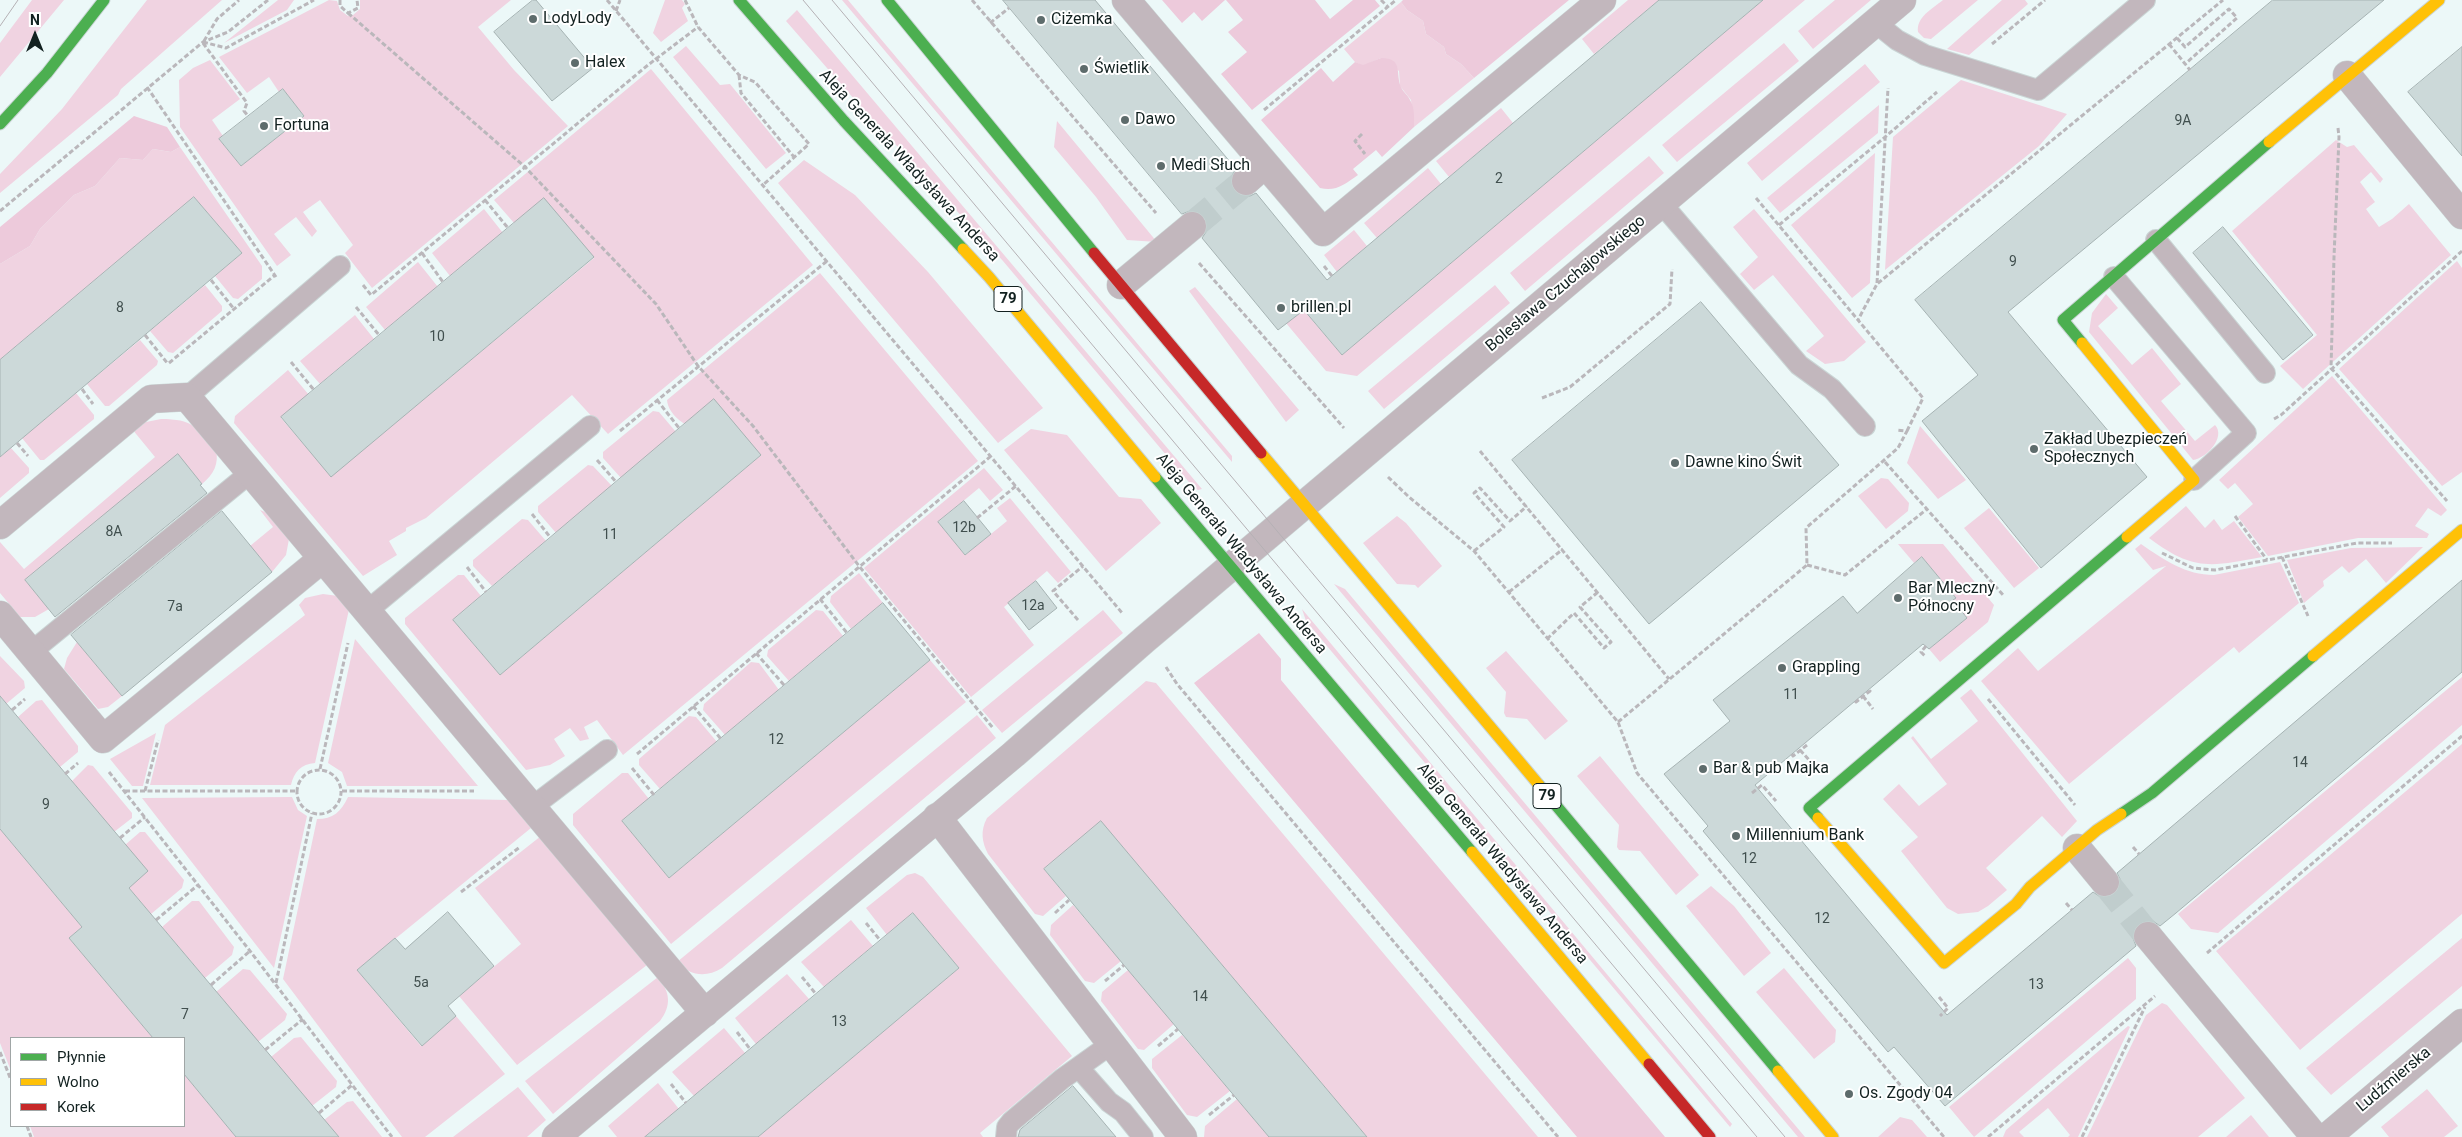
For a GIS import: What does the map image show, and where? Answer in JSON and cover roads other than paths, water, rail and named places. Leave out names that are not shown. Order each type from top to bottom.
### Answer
[{"type":"main road","points":[[0,124],[47,73],[104,0]]},
{"type":"main road","name":"Aleja Generała Władysława Andersa","points":[[738,0],[844,122],[989,277],[1230,568],[1307,656],[1710,1137]]},
{"type":"main road","name":"79","points":[[887,0],[1120,285],[1833,1137]]},
{"type":"main road","points":[[2439,0],[2347,75],[2063,320],[2194,480],[1809,808],[1944,963],[2016,904],[2030,887],[2076,848],[2098,830],[2152,793],[2462,530]]},
{"type":"street","points":[[1126,0],[1256,172],[1323,232],[1602,0]]},
{"type":"street","name":"Bolesława Czuchajowskiego","points":[[556,1137],[1902,0]]},
{"type":"street","points":[[2347,75],[2462,215]]},
{"type":"street","points":[[1120,285],[1192,226]]},
{"type":"street","points":[[0,525],[151,399],[187,397],[705,1012]]},
{"type":"street","points":[[0,615],[103,739],[322,559]]},
{"type":"street","points":[[937,817],[1183,1137]]},
{"type":"street","points":[[2076,848],[2105,882]]},
{"type":"street","points":[[2148,936],[2315,1137]]},
{"type":"street","name":"Ludźmierska","points":[[2327,1137],[2460,1028]]},
{"type":"lane","points":[[1876,23],[1897,40],[1925,55],[2038,90],[2145,0]]},
{"type":"lane","points":[[1662,204],[1799,365],[1832,389],[1865,426]]},
{"type":"lane","points":[[2156,240],[2265,372]]},
{"type":"lane","points":[[187,397],[340,266]]},
{"type":"lane","points":[[2114,277],[2246,433],[2194,480]]},
{"type":"lane","points":[[367,611],[590,426]]},
{"type":"lane","points":[[31,652],[250,473]]},
{"type":"lane","points":[[532,807],[607,750]]},
{"type":"lane","points":[[1006,1137],[1007,1127],[1011,1122],[1111,1044]]},
{"type":"lane","points":[[1079,1068],[1109,1102],[1123,1112],[1144,1137]]},
{"type":"tunnel","points":[[1192,226],[1246,181]]},
{"type":"tunnel","points":[[2105,882],[2148,936]]},
{"type":"tram line","points":[[0,26],[18,0]]},
{"type":"tram line","points":[[803,0],[1757,1137]]},
{"type":"tram line","points":[[832,0],[1785,1137]]},
{"type":"place","name":"LodyLody","points":[[533,19]]},
{"type":"place","name":"Ciżemka","points":[[1041,20]]},
{"type":"place","name":"Halex","points":[[575,63]]},
{"type":"place","name":"Świetlik","points":[[1084,69]]},
{"type":"place","name":"Dawo","points":[[1125,120]]},
{"type":"place","name":"Fortuna","points":[[264,126]]},
{"type":"place","name":"Medi Słuch","points":[[1161,166]]},
{"type":"place","name":"brillen.pl","points":[[1281,308]]},
{"type":"place","name":"Zakład Ubezpieczeń Społecznych","points":[[2034,449]]},
{"type":"place","name":"Dawne kino Świt","points":[[1675,463]]},
{"type":"place","name":"Bar Mleczny Północny","points":[[1898,598]]},
{"type":"place","name":"Grappling","points":[[1782,668]]},
{"type":"place","name":"Bar & pub Majka","points":[[1703,769]]},
{"type":"place","name":"Millennium Bank","points":[[1736,836]]},
{"type":"place","name":"Os. Zgody 04","points":[[1849,1094]]}]
